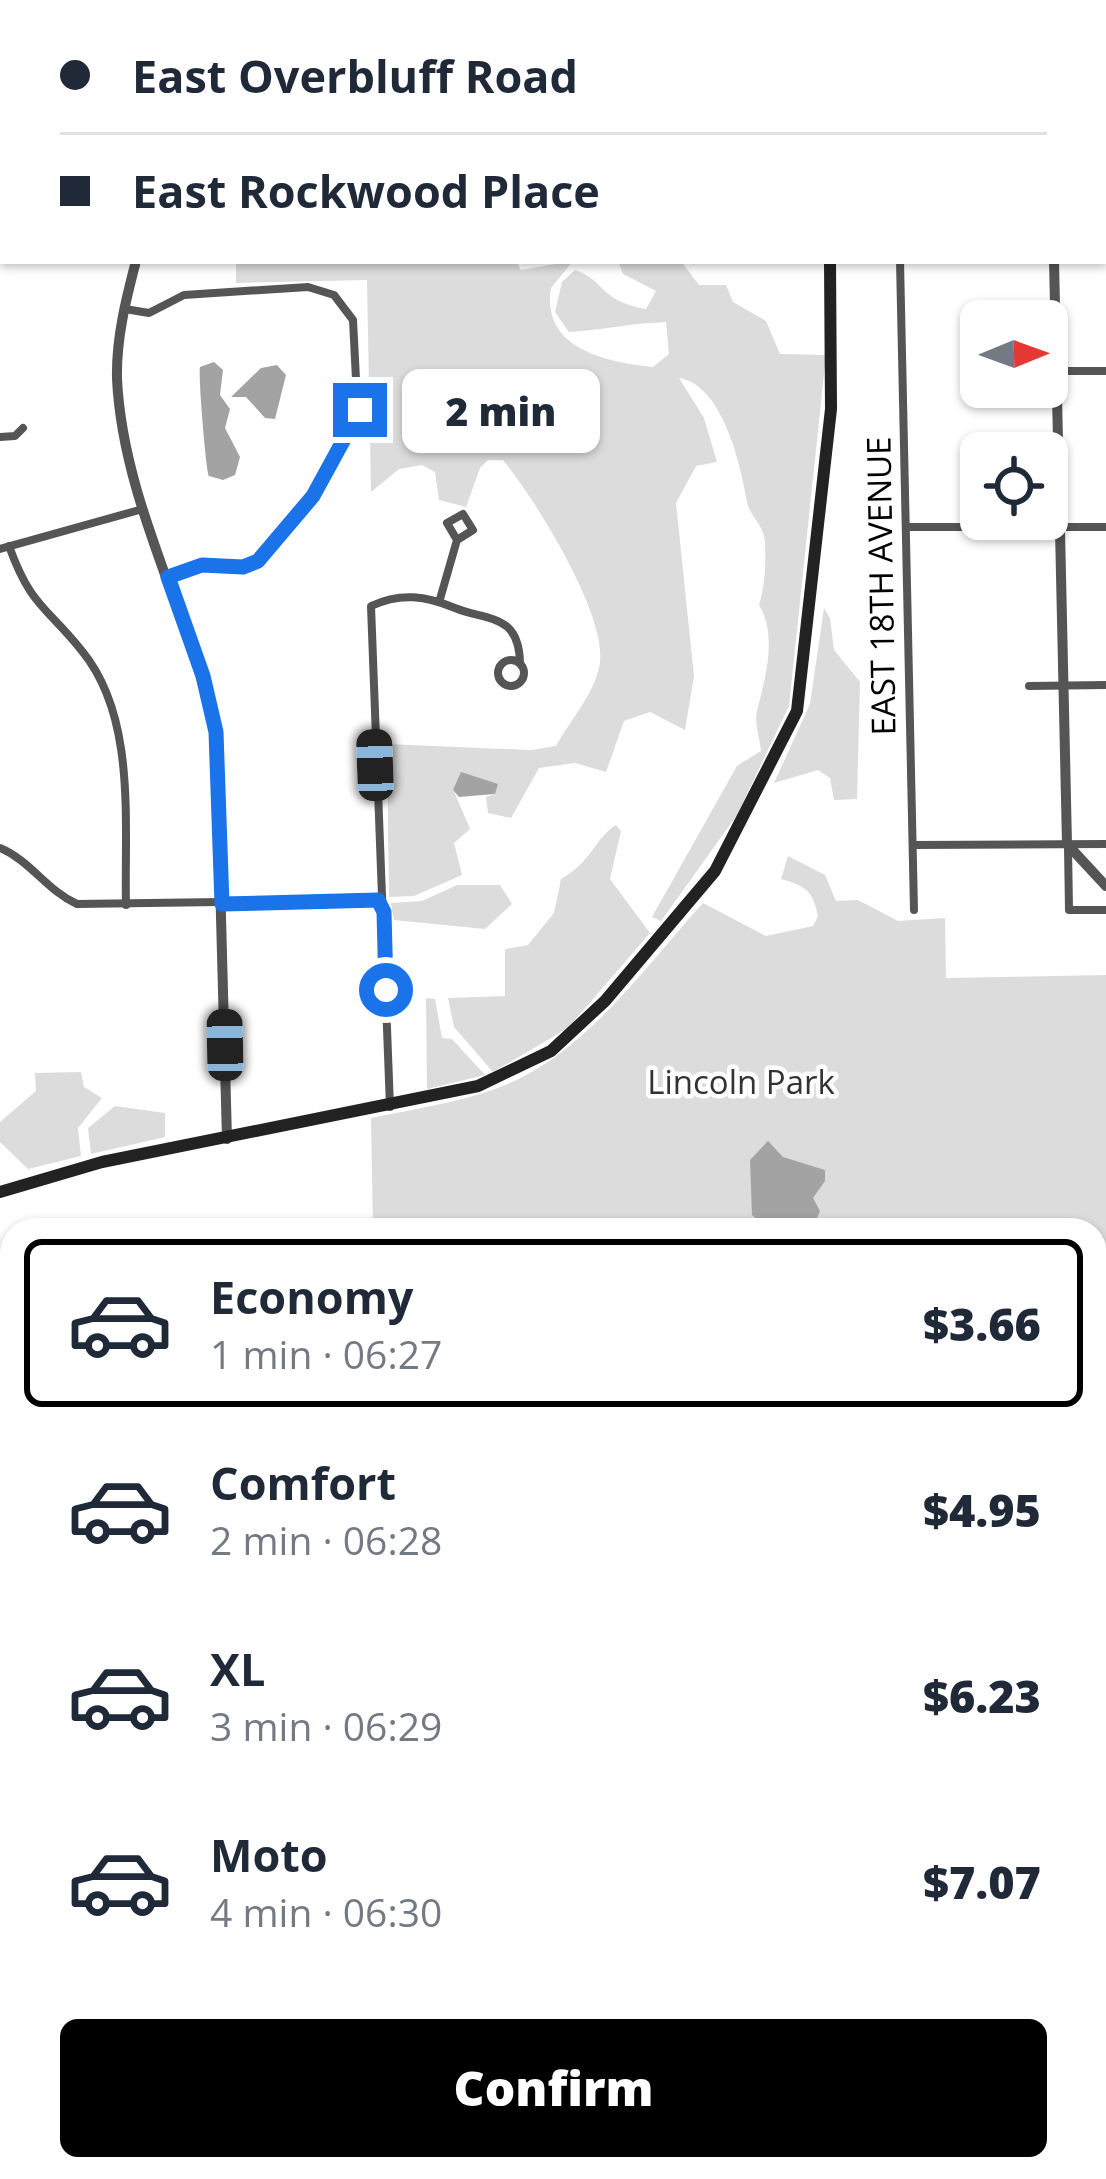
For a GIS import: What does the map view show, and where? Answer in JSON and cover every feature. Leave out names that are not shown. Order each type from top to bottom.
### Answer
[{"type":"main road","points":[[0,1192],[86,1166],[390,1107],[496,1080],[550,1051],[604,1001],[696,897],[732,844],[790,730],[804,687],[831,409],[830,264]]},
{"type":"street","points":[[136,264],[117,375],[122,427],[143,509],[172,575],[216,732],[227,1139]]},
{"type":"street","name":"EAST 18TH AVENUE","points":[[900,264],[914,910]]},
{"type":"street","points":[[1054,264],[1055,300]]},
{"type":"street","points":[[131,310],[154,309],[195,293],[315,288],[345,306],[358,339],[358,419],[304,508],[253,565],[190,568],[172,575]]},
{"type":"street","points":[[1068,371],[1106,371]]},
{"type":"street","points":[[0,437],[15,436],[23,428]]},
{"type":"street","points":[[126,905],[121,745],[97,674],[82,650],[34,604],[4,547],[143,509]]},
{"type":"street","points":[[1068,526],[1106,527]]},
{"type":"street","points":[[907,527],[960,527]]},
{"type":"street","points":[[440,598],[457,540]]},
{"type":"street","points":[[1061,540],[1069,910],[1106,910]]},
{"type":"street","points":[[390,1107],[384,912],[378,900],[371,606],[393,596],[440,598],[456,609],[486,612],[518,641],[520,663]]},
{"type":"street","points":[[1029,686],[1106,685]]},
{"type":"street","points":[[1067,844],[1106,886]]},
{"type":"street","points":[[914,845],[1106,844]]},
{"type":"street","points":[[0,848],[77,904],[378,900]]},
{"type":"green space","points":[[236,264],[518,264],[521,270],[571,264],[551,288],[556,325],[567,338],[598,356],[653,367],[669,354],[666,322],[569,332],[555,312],[562,282],[575,270],[619,301],[646,309],[656,291],[623,274],[619,264],[683,264],[699,285],[726,285],[733,302],[766,321],[780,354],[826,355],[789,706],[737,815],[661,921],[652,917],[737,766],[761,751],[756,716],[769,644],[759,605],[765,543],[718,411],[694,384],[679,378],[704,418],[717,462],[696,466],[676,503],[694,676],[685,730],[650,712],[624,721],[606,772],[575,763],[539,768],[511,818],[488,813],[486,797],[495,794],[453,789],[470,829],[454,843],[462,875],[414,896],[389,897],[387,744],[531,750],[556,746],[594,683],[599,641],[566,557],[503,460],[488,460],[480,468],[466,507],[439,500],[435,472],[422,465],[399,469],[371,492],[367,280],[236,283]]},
{"type":"green space","points":[[824,608],[834,650],[860,682],[857,799],[834,800],[830,778],[818,770],[774,783],[810,704]]},
{"type":"green space","points":[[616,825],[621,831],[610,879],[650,933],[568,1028],[493,1072],[454,1027],[448,998],[505,996],[505,949],[528,945],[554,913],[561,879]]},
{"type":"green space","name":"Lincoln Park","points":[[788,856],[825,875],[836,901],[858,900],[898,921],[945,918],[946,978],[1106,975],[1106,1218],[373,1218],[371,1118],[467,1098],[529,1074],[585,1033],[703,903],[766,936],[813,926],[818,916],[811,895],[781,879]]},
{"type":"green space","points":[[457,885],[500,885],[512,904],[485,929],[394,920],[391,903],[422,901]]},
{"type":"green space","points":[[426,998],[435,999],[442,1038],[452,1039],[485,1075],[427,1089]]},
{"type":"green space","points":[[81,1072],[84,1087],[102,1098],[78,1128],[81,1156],[28,1169],[0,1142],[0,1122],[36,1091],[35,1073]]},
{"type":"green space","points":[[115,1106],[165,1113],[165,1137],[91,1154],[88,1128]]},
{"type":"shaded area","points":[[214,362],[223,370],[220,395],[230,409],[225,428],[240,457],[235,475],[223,480],[209,476],[203,422],[200,367]]},
{"type":"shaded area","points":[[277,365],[286,375],[275,419],[265,418],[246,397],[231,397],[261,368]]},
{"type":"shaded area","points":[[461,772],[498,784],[495,794],[459,797],[453,790]]},
{"type":"shaded area","points":[[768,1141],[783,1157],[825,1170],[825,1181],[813,1198],[820,1211],[817,1218],[755,1218],[750,1160]]},
{"type":"route","points":[[360,410],[313,496],[258,561],[243,567],[202,565],[168,577],[203,676],[216,732],[222,904],[378,900],[384,912],[386,990]]}]
